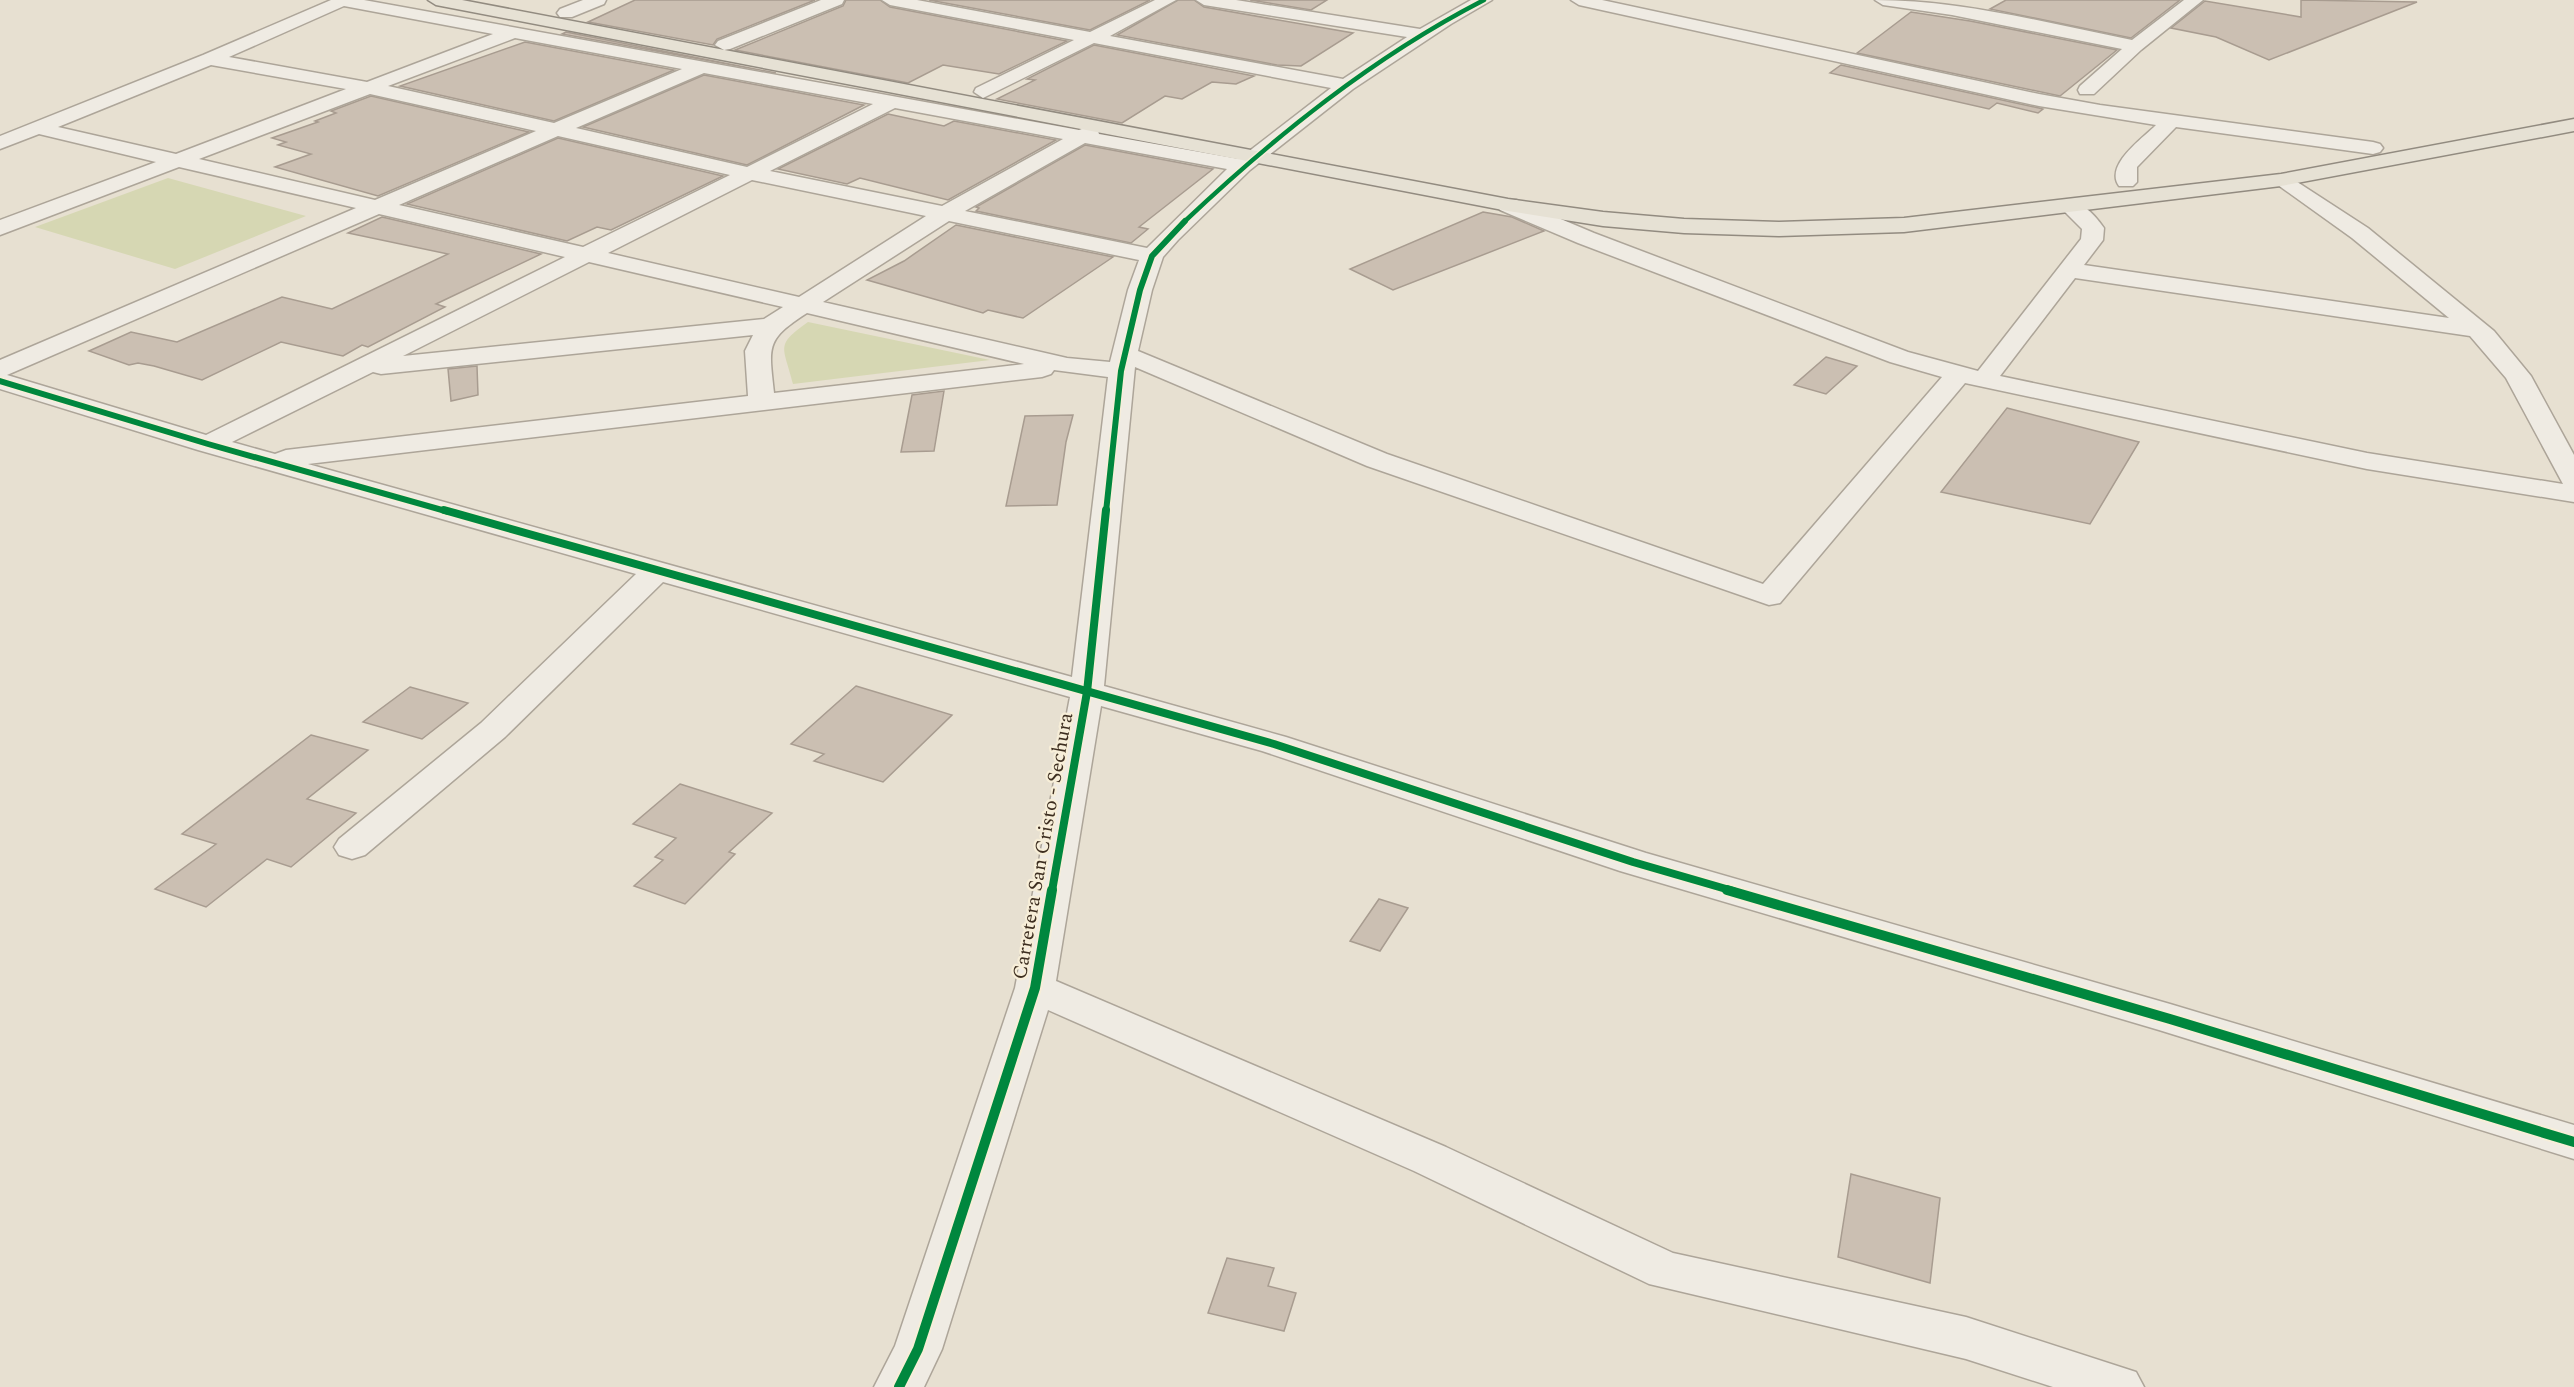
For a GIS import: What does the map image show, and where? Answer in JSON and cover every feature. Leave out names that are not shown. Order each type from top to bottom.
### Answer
[{"type":"main road","points":[[436,0],[544,21],[983,92],[1255,156],[1508,205],[1604,219],[1684,226],[1779,229],[1904,225],[2281,180],[2574,125]]},
{"type":"main road","points":[[498,0],[566,13],[1091,132],[1521,195],[1689,214],[1767,215],[1882,210],[2260,167],[2373,148],[2574,109]]},
{"type":"street","points":[[566,13],[598,0]]},
{"type":"street","points":[[0,369],[701,67],[727,51],[836,0]]},
{"type":"street","points":[[890,0],[1095,36],[1346,85]]},
{"type":"street","points":[[983,92],[1168,0]]},
{"type":"street","points":[[1204,0],[1421,34]]},
{"type":"street","points":[[1297,15],[1329,0]]},
{"type":"street","name":"Carretera San Cristo - Sechura","points":[[900,1387],[918,1349],[1035,988],[1087,692],[1124,363],[1140,290],[1152,256],[1170,235],[1255,156],[1346,85],[1421,34],[1484,0]]},
{"type":"street","points":[[1579,0],[2039,100],[2171,121],[2289,134],[2373,148]]},
{"type":"street","points":[[1883,0],[1952,10],[2135,46]]},
{"type":"street","points":[[2087,90],[2135,46],[2195,0]]},
{"type":"street","points":[[0,143],[209,59],[343,1],[701,67],[1091,132]]},
{"type":"street","points":[[0,228],[544,21]]},
{"type":"street","points":[[209,59],[370,88],[748,173],[1152,256]]},
{"type":"street","points":[[208,444],[894,100]]},
{"type":"street","points":[[2126,182],[2127,166],[2171,121]]},
{"type":"street","points":[[37,128],[1067,366]]},
{"type":"street","points":[[361,369],[770,326],[946,213],[1091,132]]},
{"type":"street","points":[[2281,180],[2360,234],[2479,330],[2518,376],[2574,480]]},
{"type":"street","points":[[1508,205],[1586,238],[1899,357],[1971,377],[2367,461],[2574,494]]},
{"type":"street","points":[[269,460],[762,400],[1067,366],[1124,363],[1377,460],[1769,596],[1971,377],[2068,270],[2092,240],[2093,228],[2070,206]]},
{"type":"street","points":[[2068,270],[2479,330]]},
{"type":"street","points":[[2270,299],[2445,301]]},
{"type":"street","points":[[762,400],[757,351],[770,326]]},
{"type":"street","points":[[0,381],[208,444],[1275,744],[1634,862],[2158,1015],[2574,1142]]},
{"type":"street","points":[[352,847],[493,730],[659,569]]},
{"type":"street","points":[[1035,988],[1430,1160],[1665,1270],[1966,1338],[2120,1387]]},
{"type":"green space","points":[[168,178],[306,216],[175,269],[35,227]]},
{"type":"green space","points":[[808,322],[990,360],[793,384],[784,348],[790,336]]},
{"type":"building","points":[[635,0],[815,0],[717,39],[713,45],[588,22]]},
{"type":"building","points":[[846,0],[880,0],[890,7],[1067,41],[999,74],[943,65],[908,83],[735,50],[843,6]]},
{"type":"building","points":[[929,0],[1150,0],[1090,30]]},
{"type":"building","points":[[1178,0],[1194,0],[1204,7],[1353,33],[1301,66],[1277,65],[1117,35]]},
{"type":"building","points":[[1250,0],[1327,0],[1311,10]]},
{"type":"building","points":[[2006,0],[2180,0],[2131,38],[1990,9]]},
{"type":"building","points":[[2301,0],[2417,2],[2269,60],[2216,37],[2171,28],[2205,1],[2301,17]]},
{"type":"building","points":[[1911,12],[1970,21],[2117,50],[2060,96],[1857,53]]},
{"type":"building","points":[[566,32],[776,73],[562,34]]},
{"type":"building","points":[[525,42],[674,70],[554,121],[400,86]]},
{"type":"building","points":[[1094,45],[1254,76],[1236,84],[1212,82],[1182,99],[1165,96],[1122,123],[997,99],[1035,80],[1027,79]]},
{"type":"building","points":[[1841,65],[2043,109],[2038,113],[1997,103],[1989,109],[1830,73]]},
{"type":"building","points":[[704,75],[864,105],[747,165],[583,127]]},
{"type":"building","points":[[371,96],[529,132],[378,196],[275,167],[311,154],[278,145],[286,142],[272,138],[318,122],[315,121],[336,113],[331,111]]},
{"type":"building","points":[[888,114],[944,126],[954,121],[1056,140],[948,200],[860,178],[847,184],[778,169]]},
{"type":"building","points":[[558,138],[723,176],[611,230],[597,227],[567,241],[407,204]]},
{"type":"building","points":[[1085,145],[1213,169],[1139,227],[1148,229],[1131,243],[976,211],[979,208],[976,207]]},
{"type":"building","points":[[1483,212],[1512,217],[1544,231],[1393,290],[1350,269]]},
{"type":"building","points":[[382,217],[541,254],[436,304],[445,307],[368,347],[362,345],[343,356],[281,342],[202,380],[154,366],[138,363],[129,365],[89,351],[131,332],[177,342],[282,297],[332,309],[448,254],[348,233]]},
{"type":"building","points":[[956,225],[1113,257],[1023,318],[988,310],[983,313],[867,280],[904,261]]},
{"type":"building","points":[[1826,357],[1857,366],[1826,394],[1794,385]]},
{"type":"building","points":[[477,366],[478,395],[451,401],[448,369]]},
{"type":"building","points":[[944,391],[934,451],[901,452],[912,395]]},
{"type":"building","points":[[2007,408],[2139,442],[2090,524],[1941,492]]},
{"type":"building","points":[[1073,415],[1066,442],[1057,505],[1006,506],[1025,416]]},
{"type":"building","points":[[856,686],[952,715],[883,782],[814,761],[824,754],[791,744]]},
{"type":"building","points":[[410,687],[468,703],[422,739],[363,722]]},
{"type":"building","points":[[311,735],[368,750],[307,799],[356,813],[291,867],[267,859],[206,907],[155,889],[216,844],[182,834]]},
{"type":"building","points":[[680,784],[772,813],[729,852],[735,854],[685,904],[634,886],[663,860],[655,857],[676,838],[633,824]]},
{"type":"building","points":[[1379,899],[1408,908],[1380,951],[1350,941]]},
{"type":"building","points":[[1851,1174],[1940,1198],[1930,1283],[1838,1257]]},
{"type":"building","points":[[1227,1258],[1274,1268],[1268,1286],[1296,1293],[1284,1331],[1208,1313]]},
{"type":"cycle path","points":[[899,1387],[918,1349],[1035,988],[1087,692],[1121,371],[1140,290],[1152,256],[1170,235],[1243,166],[1346,85],[1445,20],[1484,0]]},
{"type":"cycle path","points":[[0,381],[208,444],[1274,744],[1633,862],[2170,1019],[2574,1142]]}]
